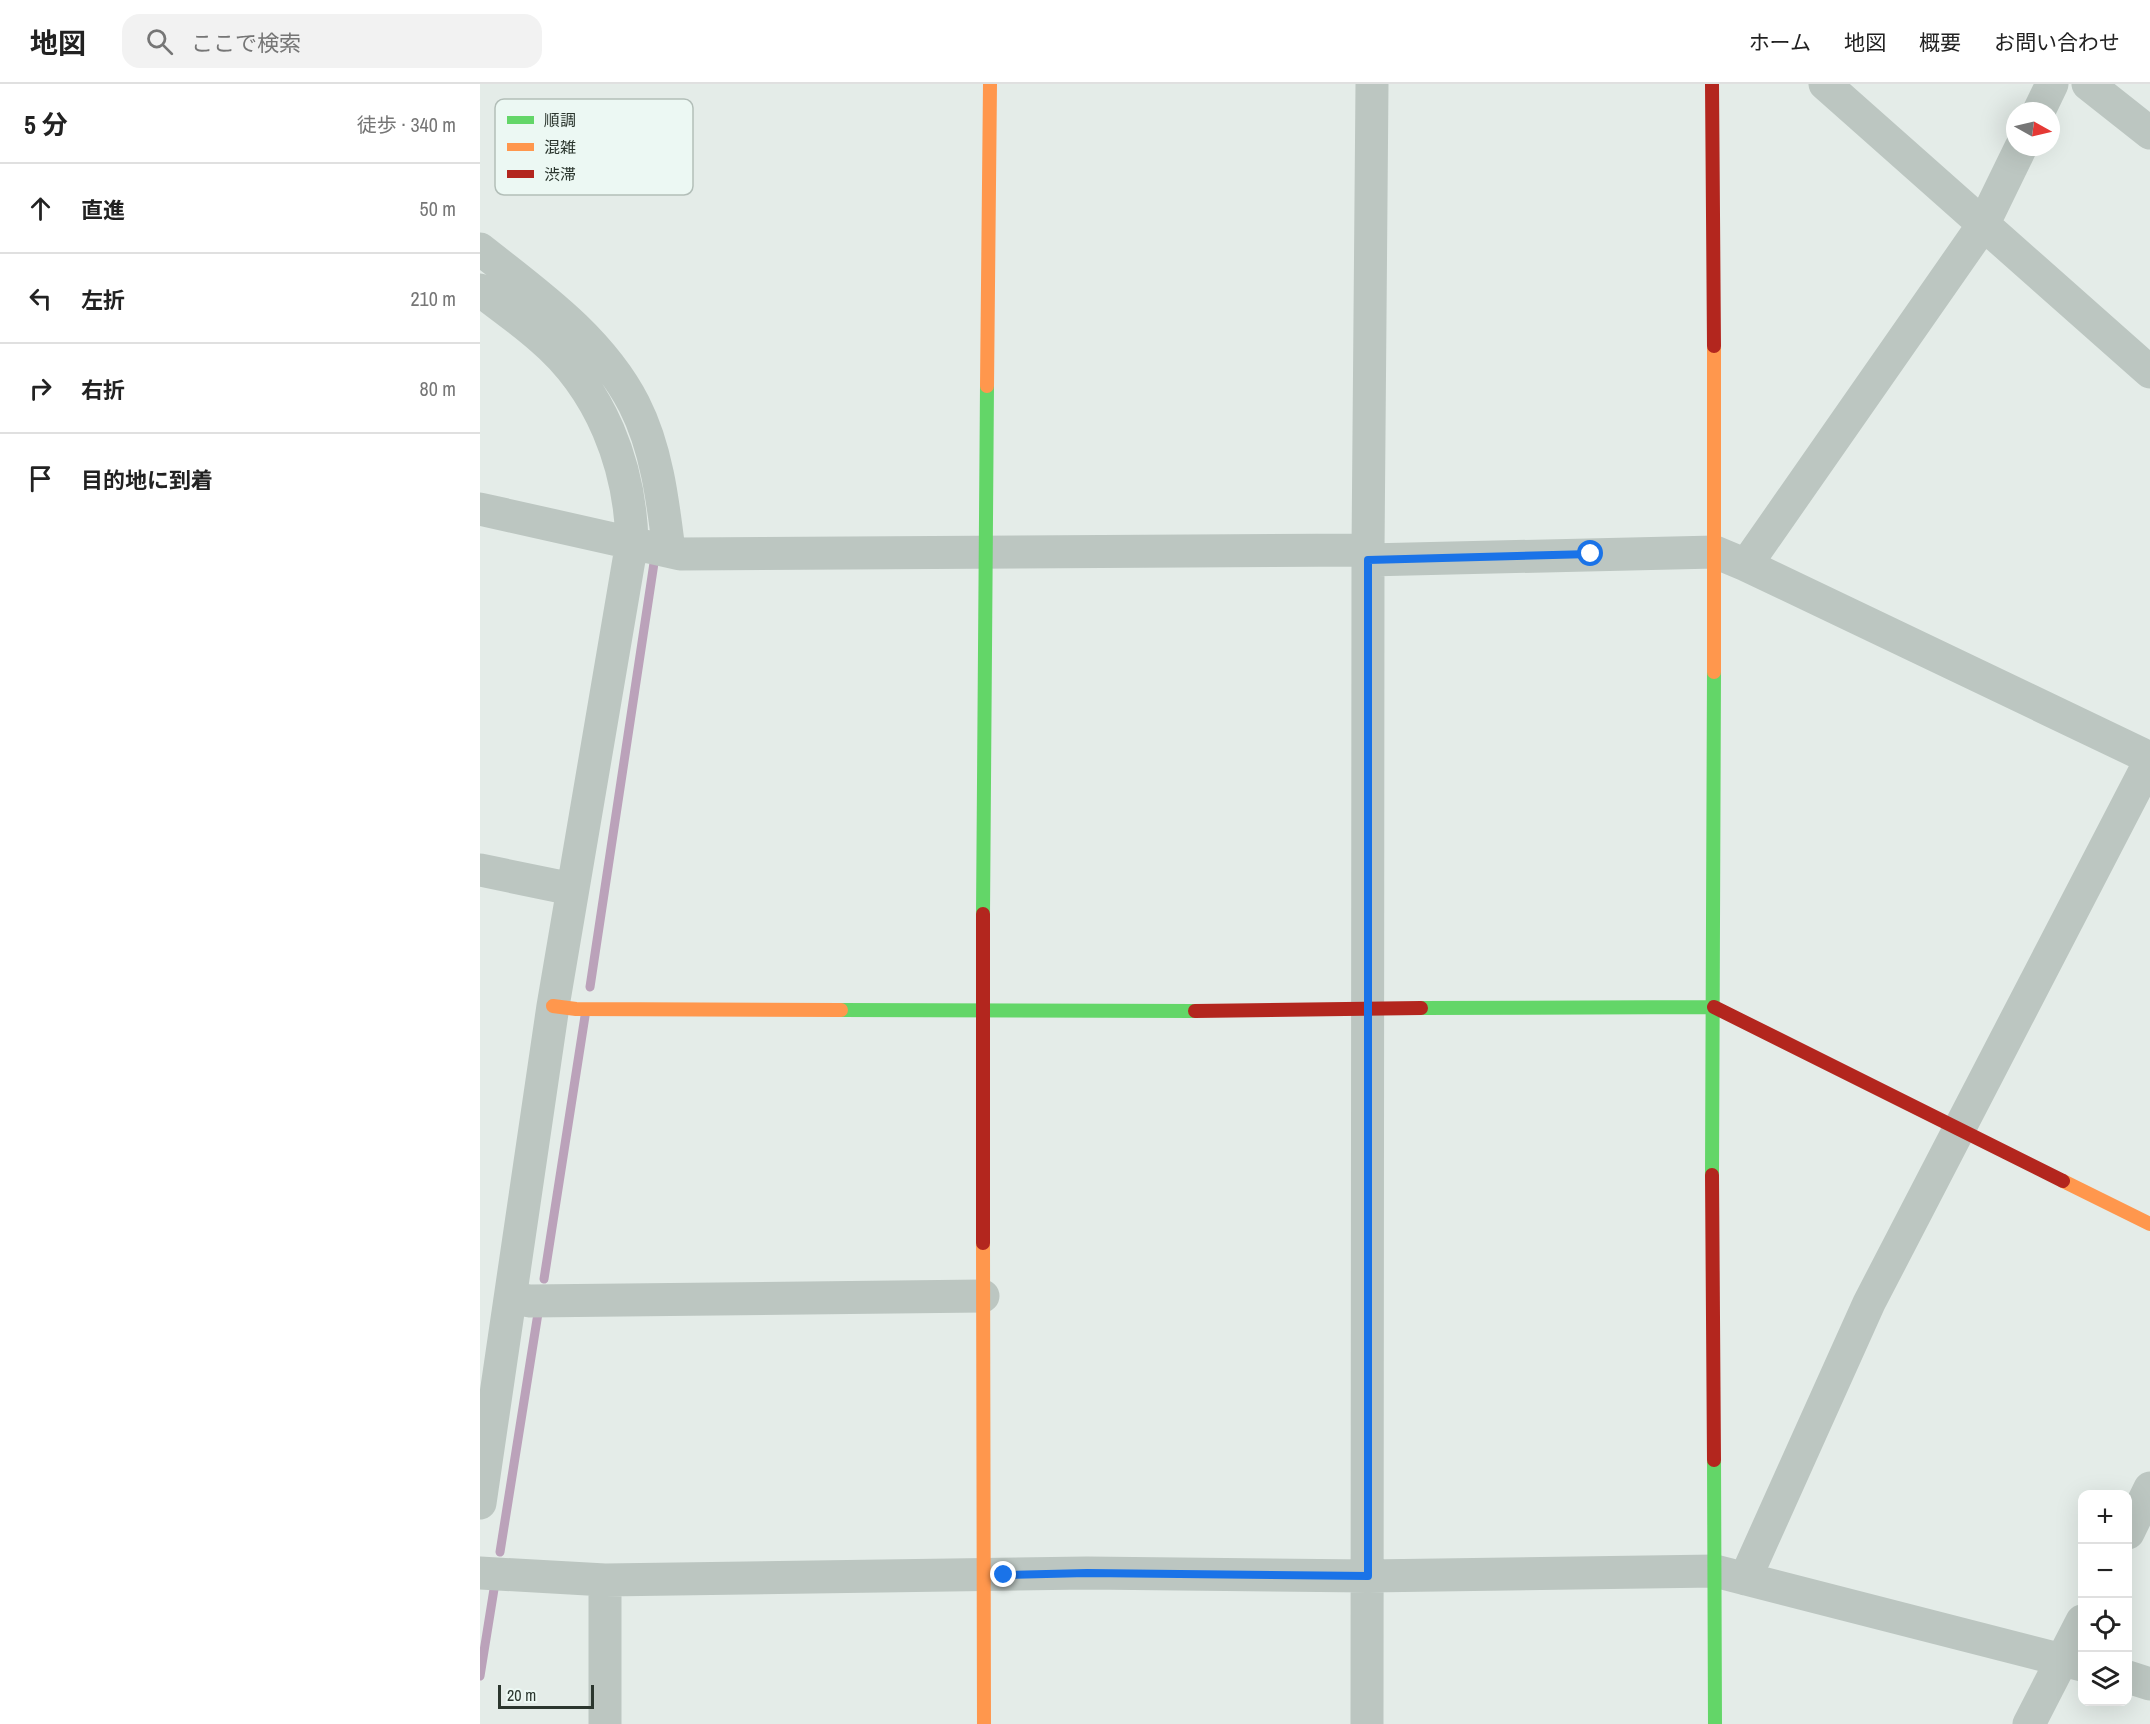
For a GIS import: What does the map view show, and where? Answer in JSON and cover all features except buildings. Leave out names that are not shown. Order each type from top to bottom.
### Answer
[{"type":"street","points":[[984,1724],[982,1010],[988,553],[990,84]]},
{"type":"street","points":[[1367,1724],[1368,555],[1372,84]]},
{"type":"street","points":[[1712,84],[1714,552],[1712,1005],[1730,1575],[1715,1724]]},
{"type":"street","points":[[1825,84],[2150,372]]},
{"type":"street","points":[[2043,102],[2052,84]]},
{"type":"street","points":[[2088,84],[2150,133]]},
{"type":"street","points":[[1746,564],[1983,225],[2017,156]]},
{"type":"street","points":[[480,249],[565,317],[607,363],[634,405],[662,490],[669,551]]},
{"type":"street","points":[[480,290],[543,339],[574,373],[601,410],[620,461],[631,513],[632,542],[553,1006],[510,1298],[487,1404],[480,1503]]},
{"type":"street","points":[[480,509],[680,554],[1368,555],[1714,552],[1746,564],[2150,760],[1730,1575]]},
{"type":"street","points":[[480,870],[572,889]]},
{"type":"street","points":[[553,1006],[576,1009],[982,1010],[1712,1005],[2150,1224]]},
{"type":"street","points":[[510,1298],[542,1300],[983,1296]]},
{"type":"street","points":[[2132,1523],[2150,1488]]},
{"type":"street","points":[[480,1573],[605,1580],[1087,1573],[1368,1576],[1730,1575],[2073,1662]]},
{"type":"street","points":[[605,1580],[605,1724]]},
{"type":"street","points":[[2029,1724],[2073,1662],[2078,1639]]},
{"type":"street","points":[[2132,1679],[2150,1684]]},
{"type":"waterway","points":[[590,987],[654,563]]},
{"type":"waterway","points":[[544,1279],[585,1016]]},
{"type":"waterway","points":[[500,1552],[539,1307]]},
{"type":"waterway","points":[[480,1676],[495,1583]]},
{"type":"traffic: fast","points":[[983,914],[987,386]]},
{"type":"traffic: fast","points":[[1712,1175],[1714,672]]},
{"type":"traffic: fast","points":[[1421,1008],[1714,1007]]},
{"type":"traffic: fast","points":[[841,1010],[1195,1011]]},
{"type":"traffic: fast","points":[[1714,1460],[1715,1724]]},
{"type":"traffic: slow","points":[[987,386],[990,84]]},
{"type":"traffic: slow","points":[[1714,346],[1714,672]]},
{"type":"traffic: slow","points":[[553,1006],[576,1009],[841,1010]]},
{"type":"traffic: slow","points":[[2063,1181],[2150,1224]]},
{"type":"traffic: slow","points":[[983,1243],[984,1724]]},
{"type":"traffic: jam","points":[[1712,84],[1714,346]]},
{"type":"traffic: jam","points":[[983,914],[983,1243]]},
{"type":"traffic: jam","points":[[1714,1007],[2063,1181]]},
{"type":"traffic: jam","points":[[1195,1011],[1421,1008]]},
{"type":"traffic: jam","points":[[1712,1175],[1714,1460]]},
{"type":"route","points":[[1004,1575],[1087,1573],[1368,1576],[1368,560],[1591,554]]}]
